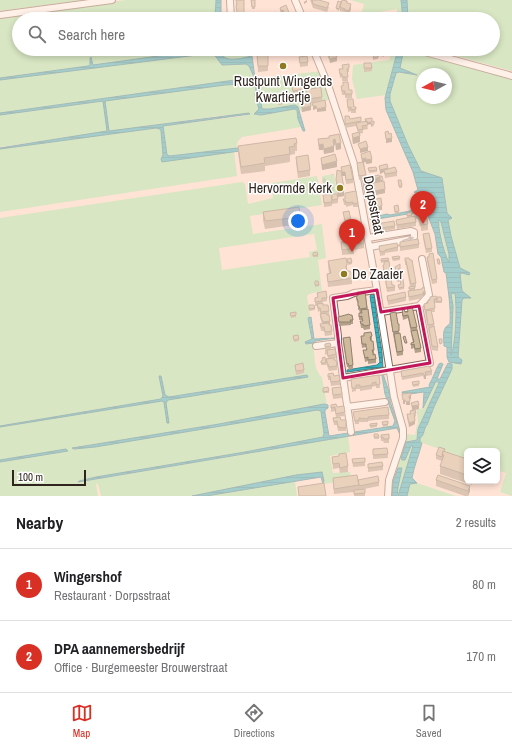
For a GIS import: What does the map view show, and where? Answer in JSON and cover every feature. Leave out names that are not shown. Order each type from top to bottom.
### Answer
[{"type":"street","points":[[22,12],[112,0]]},
{"type":"street","points":[[230,0],[230,12]]},
{"type":"street","points":[[295,0],[300,12]]},
{"type":"street","points":[[0,15],[12,13]]},
{"type":"street","name":"Dorpsstraat","points":[[316,56],[328,85],[355,167],[378,290],[385,372],[403,429],[404,438],[389,480],[388,496]]},
{"type":"street","points":[[439,56],[512,76]]},
{"type":"street","points":[[368,238],[411,231],[414,232],[415,235],[412,239],[370,247]]},
{"type":"street","points":[[381,312],[419,306],[429,295],[422,259]]},
{"type":"street","points":[[351,432],[332,298],[378,290]]},
{"type":"street","points":[[343,378],[385,372],[430,363],[419,306]]},
{"type":"street","points":[[316,346],[338,343]]},
{"type":"street","points":[[347,407],[385,402]]},
{"type":"highlighted area","points":[[377,290],[381,312],[419,306],[430,363],[343,378],[333,298]]},
{"type":"green space","points":[[0,0],[83,0],[0,11]]},
{"type":"green space","points":[[126,0],[216,0],[215,12],[37,12]]},
{"type":"green space","points":[[350,0],[401,0],[402,12],[397,12],[397,9],[379,12],[362,12],[364,4]]},
{"type":"green space","points":[[407,0],[512,0],[512,71],[457,56],[500,56],[500,12],[408,12]]},
{"type":"green space","points":[[12,15],[12,56],[215,56],[222,65],[246,64],[249,66],[255,79],[321,71],[331,99],[299,111],[298,107],[262,109],[259,90],[254,84],[259,109],[254,114],[261,115],[294,108],[297,110],[301,127],[242,137],[238,141],[236,148],[170,156],[167,155],[163,126],[250,114],[219,116],[0,147],[0,114],[242,83],[242,79],[0,113],[0,17]]},
{"type":"green space","points":[[223,56],[252,56],[235,59]]},
{"type":"green space","points":[[390,56],[396,56],[386,95],[357,99],[352,79],[353,65],[389,60]]},
{"type":"green space","points":[[403,56],[435,56],[512,79],[512,496],[500,492],[506,473],[500,471],[500,448],[464,448],[464,458],[420,442],[420,438],[452,369],[452,362],[461,364],[462,360],[458,357],[462,300],[464,298],[470,298],[462,291],[460,274],[462,273],[467,275],[470,273],[460,268],[451,236],[448,220],[451,218],[447,213],[443,180],[442,178],[421,172],[390,101],[390,94],[396,73],[415,74],[400,68]]},
{"type":"green space","points":[[156,128],[160,129],[161,131],[163,155],[162,162],[234,151],[237,176],[0,212],[0,149]]},
{"type":"green space","points":[[334,174],[337,196],[324,197],[322,176]]},
{"type":"green space","points":[[317,176],[322,205],[250,216],[253,234],[322,224],[326,258],[318,260],[322,291],[309,294],[307,296],[310,317],[308,318],[312,339],[306,342],[306,344],[313,342],[316,366],[322,377],[327,405],[324,404],[219,424],[73,448],[323,407],[319,410],[321,411],[324,437],[96,477],[91,480],[348,436],[350,452],[330,456],[333,473],[350,472],[351,480],[324,484],[322,472],[296,475],[192,496],[101,496],[98,484],[96,484],[98,496],[0,496],[0,218],[242,182],[245,184],[248,204],[273,198],[272,183]],"holes":[[[314,234],[317,250],[309,252],[310,257],[222,270],[219,248]]]},
{"type":"green space","points":[[439,220],[441,222],[449,254],[449,263],[438,221]]},
{"type":"green space","points":[[455,293],[455,334],[450,355],[451,294]]},
{"type":"green space","points":[[436,381],[439,383],[418,429],[417,440],[407,441],[405,460],[411,446],[413,446],[397,496],[402,468],[396,468],[406,434],[415,435],[418,424],[417,410],[423,408]]},
{"type":"green space","points":[[295,481],[297,496],[206,496]]},
{"type":"green space","points":[[411,483],[417,483],[456,496],[407,496]]},
{"type":"water","points":[[216,0],[221,0],[221,12],[215,12]]},
{"type":"water","points":[[401,0],[407,0],[408,12],[402,12]]},
{"type":"water","points":[[158,56],[189,56],[0,80],[0,78],[88,66],[90,65],[91,57],[93,65]]},
{"type":"water","points":[[215,56],[239,59],[252,56],[255,79],[249,66],[246,64],[222,65]]},
{"type":"water","points":[[396,56],[403,56],[400,68],[416,75],[399,72],[396,73],[390,94],[390,101],[408,145],[421,171],[442,178],[447,213],[452,218],[448,220],[451,236],[460,268],[470,273],[469,275],[462,273],[460,274],[462,291],[471,298],[464,298],[462,300],[458,357],[462,360],[461,364],[449,362],[447,357],[447,347],[444,346],[444,331],[450,324],[446,273],[444,272],[441,257],[438,254],[435,234],[426,211],[371,220],[370,218],[424,208],[418,194],[414,192],[418,190],[413,172],[386,110],[385,98]],"holes":[[[439,220],[441,222],[449,254],[449,262],[445,254],[439,228]],[[455,293],[456,325],[451,355],[453,306],[451,294]]]},
{"type":"water","points":[[242,79],[242,84],[105,101],[109,131],[249,113],[250,114],[163,126],[167,155],[170,156],[288,142],[289,144],[162,162],[161,159],[163,155],[161,131],[160,129],[156,128],[0,149],[107,131],[103,101],[0,115],[0,113]]},
{"type":"water","points":[[254,84],[258,84],[262,109],[295,105],[298,107],[305,131],[303,131],[298,119],[297,110],[294,109],[261,115],[254,114],[259,109]]},
{"type":"water","points":[[374,294],[382,350],[384,377],[391,397],[390,401],[400,435],[397,428],[78,482],[96,477],[245,452],[323,437],[324,434],[321,411],[317,410],[95,447],[72,448],[219,424],[324,404],[328,405],[325,413],[329,436],[393,426],[395,421],[385,394],[381,370],[376,368],[347,372],[347,370],[377,365],[380,362],[370,296]]},
{"type":"water","points":[[311,317],[314,339],[335,338],[315,341],[314,345],[313,343],[306,344],[305,342],[312,339],[308,318]]},
{"type":"water","points":[[448,363],[452,364],[452,369],[423,435],[420,438],[420,442],[422,443],[412,478],[417,483],[410,484],[407,496],[398,496],[413,446],[411,446],[405,460],[402,460],[401,458],[406,442],[417,440],[418,429],[439,383],[436,381],[423,408],[424,392],[403,395],[402,392],[430,387],[429,385],[439,364],[443,364],[437,379],[440,379]]},
{"type":"water","points":[[307,375],[308,377],[168,400],[166,403],[169,423],[167,423],[164,402],[162,401],[0,427],[161,399],[163,396],[159,376],[161,376],[165,395],[169,397]]},
{"type":"water","points":[[66,449],[68,451],[0,462],[0,460]]},
{"type":"water","points":[[398,468],[402,468],[397,496],[392,496],[393,481]]},
{"type":"water","points":[[322,472],[324,481],[323,484],[321,477],[206,496],[192,496],[296,475]]},
{"type":"building","points":[[236,0],[244,0],[244,12],[237,12]]},
{"type":"building","points":[[251,0],[255,0],[255,7],[252,7]]},
{"type":"building","points":[[312,0],[319,0],[329,3],[327,8],[313,4]]},
{"type":"building","points":[[342,0],[351,4],[349,11],[340,7]]},
{"type":"building","points":[[338,1],[341,2],[339,9],[336,8]]},
{"type":"building","points":[[286,5],[289,12],[284,12],[283,10],[281,11],[280,8]]},
{"type":"building","points":[[257,56],[268,56],[268,66],[258,66]]},
{"type":"building","points":[[307,56],[308,62],[300,63],[299,57]]},
{"type":"building","points":[[329,56],[337,57],[330,59]]},
{"type":"building","points":[[364,63],[371,63],[372,68],[364,68]]},
{"type":"building","points":[[349,64],[349,68],[347,69],[348,77],[342,77],[339,69],[343,69],[342,65]]},
{"type":"building","points":[[304,81],[305,89],[293,91],[291,83]]},
{"type":"building","points":[[343,82],[348,82],[349,90],[352,90],[352,94],[345,94],[345,91],[342,91],[341,86],[343,86]]},
{"type":"building","points":[[321,87],[322,97],[308,99],[306,90]]},
{"type":"building","points":[[291,97],[298,97],[298,100],[292,101]]},
{"type":"building","points":[[278,99],[282,99],[282,103],[278,103]]},
{"type":"building","points":[[347,99],[353,99],[354,107],[356,107],[356,109],[351,110],[351,107],[348,108]]},
{"type":"building","points":[[325,100],[326,107],[317,109],[316,106],[313,106],[312,103]]},
{"type":"building","points":[[310,102],[311,106],[302,108],[301,104]]},
{"type":"building","points":[[345,116],[349,116],[350,119],[361,117],[361,121],[345,124]]},
{"type":"building","points":[[372,118],[372,122],[374,121],[374,124],[371,125],[371,122],[366,122],[365,119]]},
{"type":"building","points":[[367,121],[368,125],[362,126],[363,129],[358,130],[356,123]]},
{"type":"building","points":[[388,131],[389,134],[391,133],[392,138],[386,139],[385,132]]},
{"type":"building","points":[[359,132],[360,136],[353,138],[352,134]]},
{"type":"building","points":[[339,134],[341,143],[336,144],[335,139],[333,140],[334,146],[324,149],[323,144],[319,145],[318,139],[329,138],[329,136]]},
{"type":"building","points":[[296,138],[297,143],[294,144],[295,146],[289,147],[290,154],[264,158],[265,163],[241,167],[238,146]]},
{"type":"building","points":[[366,141],[368,147],[360,149],[358,144]]},
{"type":"building","points":[[370,151],[372,159],[362,159],[361,154]]},
{"type":"building","points":[[335,154],[337,161],[322,165],[321,158]]},
{"type":"building","points":[[308,155],[310,170],[298,172],[296,157]]},
{"type":"building","points":[[363,162],[366,175],[359,176],[357,163]]},
{"type":"building","points":[[387,164],[388,168],[380,170],[379,166]]},
{"type":"building","points":[[350,165],[353,179],[346,180],[345,172],[342,172],[341,167]]},
{"type":"building","points":[[376,167],[377,170],[369,171],[368,168]]},
{"type":"building","points":[[395,167],[397,172],[385,174],[384,170]]},
{"type":"building","points":[[337,170],[341,171],[344,188],[338,190],[336,180]]},
{"type":"building","points":[[379,175],[380,177],[363,182],[362,178]]},
{"type":"building","points":[[380,176],[382,176],[383,180],[380,181]]},
{"type":"building","points":[[398,180],[401,180],[402,186],[399,186]]},
{"type":"building","points":[[384,181],[385,189],[365,193],[363,185]]},
{"type":"building","points":[[356,191],[358,203],[346,203],[346,201],[344,201],[343,199],[345,199],[345,193]]},
{"type":"building","points":[[331,194],[332,202],[324,203],[323,195]]},
{"type":"building","points":[[332,194],[337,194],[338,199],[332,200]]},
{"type":"building","points":[[381,198],[382,206],[372,208],[371,203],[375,202],[374,199]]},
{"type":"building","points":[[398,205],[399,211],[395,212],[394,206]]},
{"type":"building","points":[[299,207],[300,217],[265,221],[263,212]]},
{"type":"building","points":[[415,209],[423,209],[424,215],[426,214],[428,224],[421,225],[418,213],[416,214]]},
{"type":"building","points":[[349,211],[351,220],[345,221],[343,212]]},
{"type":"building","points":[[412,211],[412,215],[407,216],[407,214]]},
{"type":"building","points":[[415,216],[416,222],[397,225],[396,220]]},
{"type":"building","points":[[394,221],[395,226],[375,229],[375,227],[373,227],[373,223],[376,224]]},
{"type":"building","points":[[429,233],[432,248],[426,249],[423,234]]},
{"type":"building","points":[[363,234],[364,243],[354,244],[354,248],[342,250],[341,242],[349,242],[348,236]]},
{"type":"building","points":[[418,239],[419,244],[400,247],[400,242]]},
{"type":"building","points":[[397,243],[398,247],[380,252],[379,246]]},
{"type":"building","points":[[317,252],[318,255],[313,256],[313,253]]},
{"type":"building","points":[[433,253],[437,279],[432,280],[427,257],[429,257],[429,254]]},
{"type":"building","points":[[399,256],[400,258],[393,259],[392,257]]},
{"type":"building","points":[[346,258],[347,271],[351,272],[352,278],[328,282],[327,274],[331,273],[328,261]]},
{"type":"building","points":[[351,258],[352,262],[348,263],[347,259]]},
{"type":"building","points":[[388,258],[389,260],[381,261],[381,259]]},
{"type":"building","points":[[405,258],[412,260],[416,283],[411,284]]},
{"type":"building","points":[[389,261],[392,285],[395,287],[387,288],[383,265],[384,262]]},
{"type":"building","points":[[400,264],[400,269],[396,272],[395,267]]},
{"type":"building","points":[[401,270],[402,276],[400,276],[399,271]]},
{"type":"building","points":[[399,275],[400,281],[397,281],[396,276]]},
{"type":"building","points":[[403,279],[404,287],[399,288],[398,285],[401,284],[400,280]]},
{"type":"building","points":[[315,281],[318,281],[319,285],[315,285]]},
{"type":"building","points":[[414,286],[415,288],[409,289],[409,287]]},
{"type":"building","points":[[424,287],[425,292],[423,292],[423,294],[409,297],[408,291],[422,289]]},
{"type":"building","points":[[326,291],[327,298],[322,298],[322,301],[315,302],[315,298],[318,297],[317,293]]},
{"type":"building","points":[[365,291],[367,308],[360,309],[356,296],[358,296],[357,292]]},
{"type":"building","points":[[405,292],[406,297],[388,301],[387,296]]},
{"type":"building","points":[[436,296],[437,299],[434,299],[435,308],[425,310],[424,304],[428,303],[430,297]]},
{"type":"building","points":[[437,297],[441,297],[442,301],[437,302]]},
{"type":"building","points":[[323,303],[323,305],[328,305],[329,311],[321,312],[320,308],[318,308],[317,304]]},
{"type":"building","points":[[309,305],[314,305],[315,308],[309,309]]},
{"type":"building","points":[[412,306],[417,327],[411,328],[408,315],[403,316],[402,309],[404,309],[405,312],[408,312],[407,307]]},
{"type":"building","points":[[368,309],[370,325],[364,326],[361,324],[360,321],[363,321],[362,316],[359,317],[359,313],[362,313],[361,310]]},
{"type":"building","points":[[431,310],[434,324],[428,325],[426,311]]},
{"type":"building","points":[[296,312],[296,315],[291,316],[290,313]]},
{"type":"building","points":[[396,312],[399,331],[393,332],[390,313]]},
{"type":"building","points":[[326,313],[329,315],[330,321],[323,322],[320,314]]},
{"type":"building","points":[[349,314],[352,315],[353,320],[350,320],[351,322],[339,322],[338,317]]},
{"type":"building","points":[[329,323],[332,331],[325,332],[324,327],[321,327],[320,324]]},
{"type":"building","points":[[434,326],[438,347],[432,346],[429,328]]},
{"type":"building","points":[[417,330],[421,348],[415,349],[414,344],[411,345],[411,343],[414,342],[411,331]]},
{"type":"building","points":[[371,332],[372,336],[370,337],[371,341],[373,341],[374,350],[372,350],[376,359],[368,360],[368,357],[365,358],[363,350],[367,350],[366,344],[362,344],[361,336],[364,336],[364,333]]},
{"type":"building","points":[[400,333],[403,351],[397,352],[394,334]]},
{"type":"building","points":[[298,335],[299,339],[294,340],[293,336]]},
{"type":"building","points":[[405,336],[407,343],[405,343],[403,337]]},
{"type":"building","points":[[350,337],[353,365],[349,366],[348,363],[347,364],[343,338]]},
{"type":"building","points":[[439,339],[442,339],[442,343],[440,344]]},
{"type":"building","points":[[330,343],[331,346],[325,347],[325,344]]},
{"type":"building","points":[[335,349],[336,354],[328,356],[327,350]]},
{"type":"building","points":[[325,357],[326,363],[321,363],[323,360],[322,358]]},
{"type":"building","points":[[334,358],[337,366],[329,367],[326,359]]},
{"type":"building","points":[[303,363],[304,370],[296,371],[295,365]]},
{"type":"building","points":[[429,366],[432,371],[425,372],[426,375],[423,373],[402,377],[401,371]]},
{"type":"building","points":[[333,373],[334,376],[339,375],[340,381],[331,382],[328,374]]},
{"type":"building","points":[[379,375],[380,384],[376,385],[376,382],[372,383],[372,385],[360,387],[360,385],[356,385],[356,388],[352,388],[351,379]]},
{"type":"building","points":[[419,381],[419,384],[413,385],[412,382]]},
{"type":"building","points":[[328,387],[329,391],[323,392],[323,388]]},
{"type":"building","points":[[341,387],[342,394],[333,395],[332,388]]},
{"type":"building","points":[[411,393],[409,396],[410,401],[406,402],[403,400],[402,394]]},
{"type":"building","points":[[418,401],[419,405],[412,406],[411,403]]},
{"type":"building","points":[[336,404],[337,407],[344,406],[345,412],[336,414],[335,407],[331,408],[331,405]]},
{"type":"building","points":[[388,407],[389,415],[368,417],[368,419],[359,418],[359,420],[355,421],[353,412]]},
{"type":"building","points":[[415,410],[415,421],[409,423],[407,414],[411,414],[410,411]]},
{"type":"building","points":[[340,417],[341,420],[346,420],[346,428],[338,427],[337,421],[334,422],[333,418]]},
{"type":"building","points":[[388,421],[388,424],[383,425],[382,422]]},
{"type":"building","points":[[377,423],[377,425],[370,426],[370,424]]},
{"type":"building","points":[[374,434],[378,434],[379,437],[374,437]]},
{"type":"building","points":[[389,434],[389,439],[384,439],[383,437],[381,438],[381,435]]},
{"type":"building","points":[[439,447],[445,449],[442,457],[436,455]]},
{"type":"building","points":[[387,448],[388,454],[373,455],[373,449]]},
{"type":"building","points":[[443,451],[464,458],[464,474],[440,466],[444,455],[442,455]]},
{"type":"building","points":[[346,453],[348,466],[340,468],[339,463],[333,464],[332,457]]},
{"type":"building","points":[[365,458],[365,462],[353,463],[352,459]]},
{"type":"building","points":[[382,462],[383,466],[368,468],[368,464]]},
{"type":"building","points":[[357,475],[359,485],[334,489],[333,478]]},
{"type":"building","points":[[438,475],[470,486],[468,491],[436,480]]},
{"type":"building","points":[[378,476],[379,482],[359,486],[358,480]]},
{"type":"building","points":[[324,483],[326,496],[299,496],[298,487]]},
{"type":"building","points":[[365,489],[365,493],[354,494],[354,490]]},
{"type":"place","name":"Rustpunt Wingerds Kwartiertje","points":[[283,66]]},
{"type":"place","name":"Hervormde Kerk","points":[[340,188]]},
{"type":"place","name":"DPA aannemersbedrijf","points":[[423,224]]},
{"type":"place","name":"Wingershof","points":[[352,252]]},
{"type":"place","name":"De Zaaier","points":[[344,274]]}]
